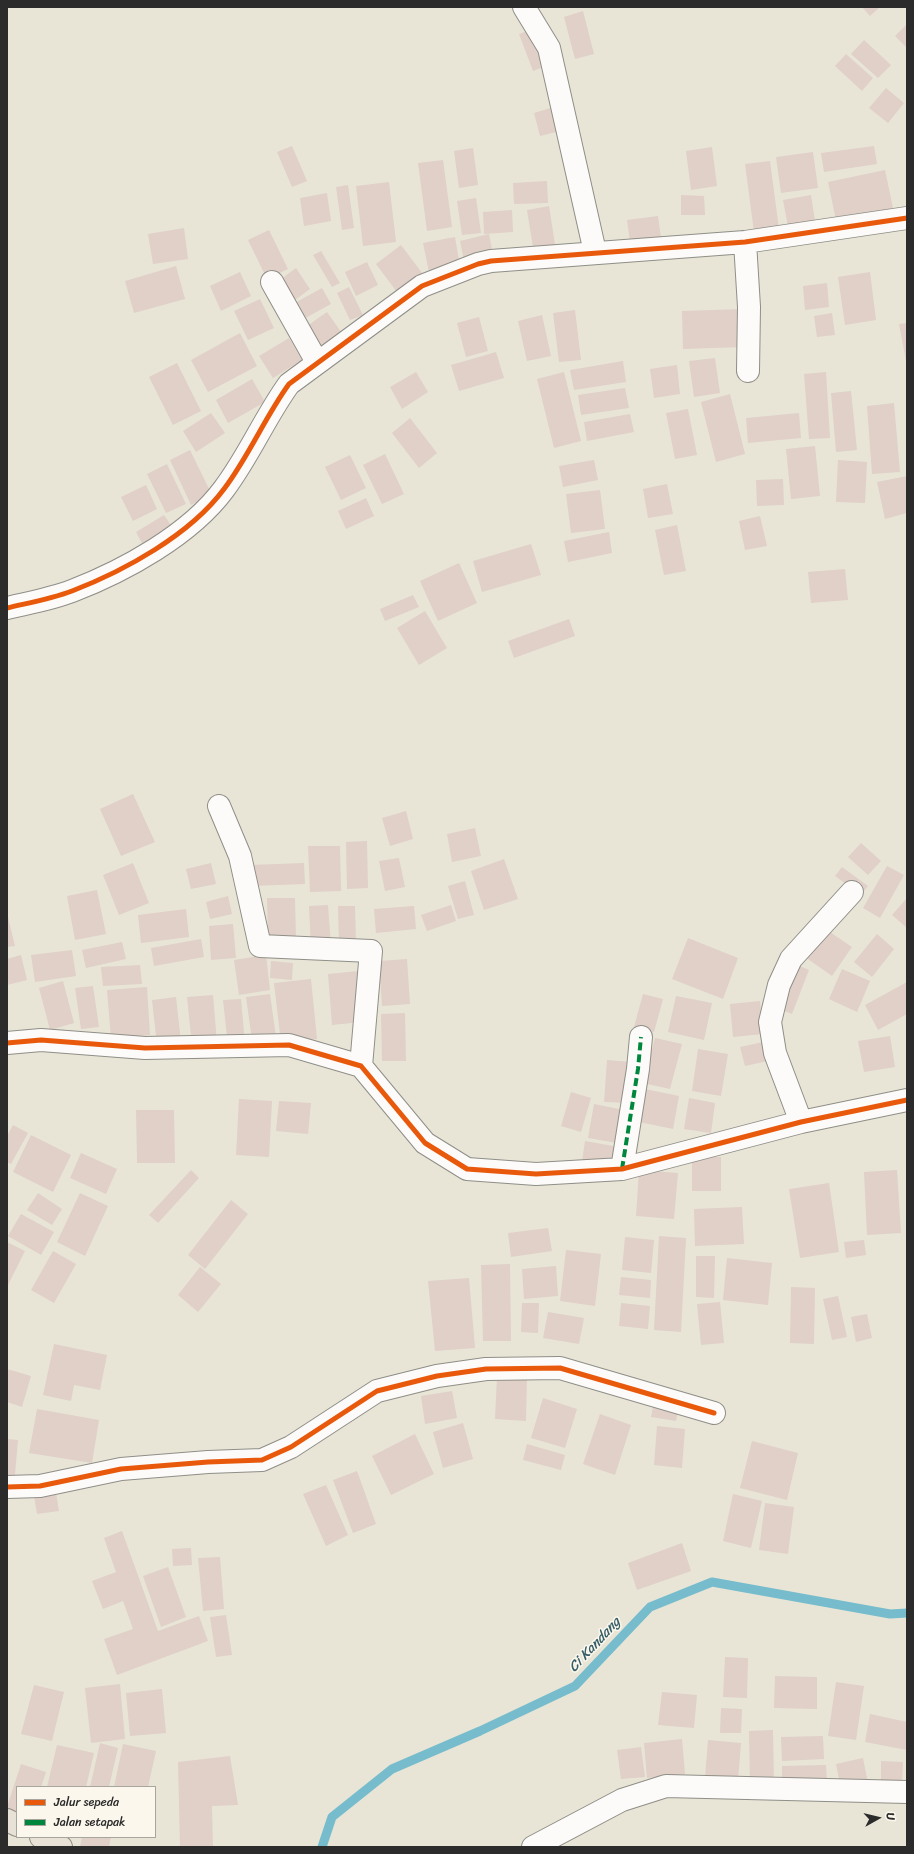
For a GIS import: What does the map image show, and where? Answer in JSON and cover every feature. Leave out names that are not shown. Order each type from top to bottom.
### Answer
[{"type":"main road","points":[[7,1820],[16,1824]]},
{"type":"main road","points":[[43,1838],[61,1847]]},
{"type":"street","points":[[524,7],[549,48],[595,252]]},
{"type":"street","points":[[7,608],[70,592],[139,558],[186,529],[223,490],[262,428],[274,404],[289,384],[422,286],[492,261],[595,252],[745,242],[907,218]]},
{"type":"street","points":[[745,242],[749,307],[748,371]]},
{"type":"street","points":[[272,282],[317,362]]},
{"type":"street","points":[[219,806],[240,856],[260,946],[371,950],[361,1066]]},
{"type":"street","points":[[800,1122],[775,1053],[770,1022],[779,985],[791,959],[852,892]]},
{"type":"street","points":[[622,1169],[638,1070],[640,1037]]},
{"type":"street","points":[[7,1043],[41,1040],[145,1048],[289,1045],[361,1066],[425,1143],[467,1169],[536,1174],[622,1169],[800,1122],[907,1100]]},
{"type":"street","points":[[7,1487],[40,1486],[121,1469],[208,1462],[262,1460],[291,1447],[377,1391],[437,1376],[486,1369],[560,1368],[714,1413]]},
{"type":"street","points":[[533,1847],[622,1800],[666,1786],[907,1792]]},
{"type":"building","points":[[862,7],[880,7],[870,16]]},
{"type":"building","points":[[583,11],[594,54],[575,59],[564,17]]},
{"type":"building","points":[[907,24],[907,48],[895,36]]},
{"type":"building","points":[[535,28],[549,65],[533,71],[519,34]]},
{"type":"building","points":[[864,40],[891,65],[878,78],[851,54]]},
{"type":"building","points":[[846,54],[873,78],[862,91],[835,66]]},
{"type":"building","points":[[886,88],[904,103],[888,123],[869,108]]},
{"type":"building","points":[[554,107],[560,131],[540,136],[534,113]]},
{"type":"building","points":[[292,146],[307,181],[292,187],[277,152]]},
{"type":"building","points":[[874,146],[877,164],[824,172],[821,153]]},
{"type":"building","points":[[712,147],[717,186],[691,190],[686,151]]},
{"type":"building","points":[[473,148],[478,185],[459,188],[454,151]]},
{"type":"building","points":[[813,152],[818,188],[781,193],[776,157]]},
{"type":"building","points":[[443,160],[452,227],[427,231],[418,163]]},
{"type":"building","points":[[770,161],[779,229],[754,232],[745,164]]},
{"type":"building","points":[[885,170],[893,208],[836,220],[828,182]]},
{"type":"building","points":[[547,181],[548,203],[514,204],[513,183]]},
{"type":"building","points":[[389,182],[396,242],[363,246],[356,186]]},
{"type":"building","points":[[348,185],[354,228],[342,230],[336,187]]},
{"type":"building","points":[[327,193],[331,221],[304,226],[300,198]]},
{"type":"building","points":[[681,195],[704,196],[705,215],[681,215]]},
{"type":"building","points":[[811,195],[816,228],[789,232],[783,200]]},
{"type":"building","points":[[476,198],[481,233],[462,235],[457,201]]},
{"type":"building","points":[[549,206],[556,251],[534,254],[527,210]]},
{"type":"building","points":[[512,210],[513,232],[484,234],[483,212]]},
{"type":"building","points":[[658,216],[662,245],[631,249],[627,220]]},
{"type":"building","points":[[184,228],[188,259],[153,264],[148,234]]},
{"type":"building","points":[[269,230],[288,269],[267,279],[248,240]]},
{"type":"building","points":[[489,234],[494,260],[465,266],[460,241]]},
{"type":"building","points":[[455,237],[460,266],[429,272],[423,243]]},
{"type":"building","points":[[401,245],[422,273],[397,292],[376,264]]},
{"type":"building","points":[[321,251],[340,283],[332,287],[313,255]]},
{"type":"building","points":[[367,262],[378,285],[356,296],[345,272]]},
{"type":"building","points":[[176,266],[185,299],[134,313],[125,281]]},
{"type":"building","points":[[296,268],[310,289],[291,303],[277,282]]},
{"type":"building","points":[[240,272],[251,296],[221,311],[210,286]]},
{"type":"building","points":[[870,272],[876,320],[845,325],[838,277]]},
{"type":"building","points":[[827,283],[829,307],[805,310],[803,286]]},
{"type":"building","points":[[349,287],[363,315],[350,320],[337,293]]},
{"type":"building","points":[[322,288],[331,304],[300,321],[291,305]]},
{"type":"building","points":[[260,299],[274,328],[248,340],[234,311]]},
{"type":"building","points":[[743,309],[744,347],[683,349],[682,311]]},
{"type":"building","points":[[575,310],[581,360],[559,362],[553,313]]},
{"type":"building","points":[[327,312],[344,336],[320,352],[304,328]]},
{"type":"building","points":[[832,313],[835,335],[817,337],[814,316]]},
{"type":"building","points":[[542,315],[551,356],[527,361],[518,321]]},
{"type":"building","points":[[479,317],[488,351],[466,357],[457,323]]},
{"type":"building","points":[[907,323],[907,361],[906,361],[899,324]]},
{"type":"building","points":[[240,333],[257,366],[208,392],[191,360]]},
{"type":"building","points":[[289,338],[302,360],[273,378],[259,356]]},
{"type":"building","points":[[496,352],[504,378],[459,391],[451,365]]},
{"type":"building","points":[[715,358],[720,393],[694,397],[689,361]]},
{"type":"building","points":[[623,361],[626,382],[574,390],[570,370]]},
{"type":"building","points":[[177,363],[201,411],[173,425],[149,377]]},
{"type":"building","points":[[677,365],[680,394],[654,398],[650,369]]},
{"type":"building","points":[[416,372],[428,392],[402,409],[390,387]]},
{"type":"building","points":[[564,372],[581,441],[554,448],[537,379]]},
{"type":"building","points":[[826,372],[830,438],[809,439],[804,374]]},
{"type":"building","points":[[252,379],[265,402],[228,423],[216,400]]},
{"type":"building","points":[[625,388],[629,408],[581,415],[578,395]]},
{"type":"building","points":[[851,391],[857,450],[836,452],[831,393]]},
{"type":"building","points":[[730,394],[745,454],[716,462],[701,402]]},
{"type":"building","points":[[894,403],[900,472],[872,474],[867,406]]},
{"type":"building","points":[[688,409],[697,455],[675,459],[666,413]]},
{"type":"building","points":[[211,413],[225,433],[196,452],[183,431]]},
{"type":"building","points":[[799,413],[801,438],[748,443],[746,418]]},
{"type":"building","points":[[630,414],[634,432],[587,441],[584,422]]},
{"type":"building","points":[[410,418],[437,453],[419,468],[392,433]]},
{"type":"building","points":[[815,446],[820,496],[791,499],[786,449]]},
{"type":"building","points":[[190,450],[212,495],[191,505],[170,460]]},
{"type":"building","points":[[385,454],[404,494],[382,504],[363,465]]},
{"type":"building","points":[[350,455],[366,488],[341,500],[325,467]]},
{"type":"building","points":[[594,460],[598,480],[563,487],[559,466]]},
{"type":"building","points":[[838,460],[867,462],[865,503],[836,502]]},
{"type":"building","points":[[167,464],[186,504],[166,513],[147,474]]},
{"type":"building","points":[[907,476],[907,513],[885,519],[877,482]]},
{"type":"building","points":[[783,479],[784,505],[757,506],[756,480]]},
{"type":"building","points":[[667,484],[673,514],[648,518],[643,489]]},
{"type":"building","points":[[146,485],[157,509],[133,521],[121,497]]},
{"type":"building","points":[[600,490],[605,529],[571,533],[566,494]]},
{"type":"building","points":[[366,498],[374,516],[346,529],[338,511]]},
{"type":"building","points":[[164,515],[175,531],[145,549],[136,532]]},
{"type":"building","points":[[760,516],[767,546],[745,550],[739,521]]},
{"type":"building","points":[[677,525],[686,571],[664,575],[655,530]]},
{"type":"building","points":[[609,532],[612,553],[568,562],[564,541]]},
{"type":"building","points":[[531,544],[541,575],[482,592],[473,561]]},
{"type":"building","points":[[459,563],[477,603],[438,621],[420,581]]},
{"type":"building","points":[[845,569],[848,600],[811,603],[808,572]]},
{"type":"building","points":[[413,595],[419,607],[385,621],[380,609]]},
{"type":"building","points":[[425,611],[447,648],[419,665],[397,628]]},
{"type":"building","points":[[569,619],[575,636],[514,658],[508,641]]},
{"type":"building","points":[[133,794],[155,842],[121,856],[100,809]]},
{"type":"building","points":[[406,811],[413,839],[390,846],[382,818]]},
{"type":"building","points":[[475,828],[481,856],[452,862],[447,834]]},
{"type":"building","points":[[367,841],[368,888],[347,889],[346,842]]},
{"type":"building","points":[[861,843],[881,861],[868,875],[848,857]]},
{"type":"building","points":[[308,846],[340,846],[341,891],[310,892]]},
{"type":"building","points":[[399,858],[405,887],[385,891],[379,861]]},
{"type":"building","points":[[504,859],[518,899],[484,910],[471,871]]},
{"type":"building","points":[[133,863],[149,903],[119,915],[103,875]]},
{"type":"building","points":[[211,863],[216,884],[191,889],[186,869]]},
{"type":"building","points":[[304,863],[305,884],[251,886],[250,865]]},
{"type":"building","points":[[887,866],[904,875],[880,918],[863,908]]},
{"type":"building","points":[[842,867],[868,886],[861,895],[835,876]]},
{"type":"building","points":[[465,881],[474,915],[458,919],[448,886]]},
{"type":"building","points":[[97,890],[106,934],[75,940],[67,896]]},
{"type":"building","points":[[228,896],[232,914],[210,919],[206,902]]},
{"type":"building","points":[[267,898],[295,898],[296,938],[268,938]]},
{"type":"building","points":[[907,898],[907,928],[892,915]]},
{"type":"building","points":[[328,905],[331,945],[311,946],[309,906]]},
{"type":"building","points":[[451,905],[456,921],[427,931],[421,915]]},
{"type":"building","points":[[338,906],[355,906],[356,943],[339,944]]},
{"type":"building","points":[[414,906],[416,929],[376,933],[374,909]]},
{"type":"building","points":[[186,909],[189,937],[141,943],[138,915]]},
{"type":"building","points":[[7,913],[15,946],[7,947]]},
{"type":"building","points":[[233,924],[236,958],[211,960],[209,926]]},
{"type":"building","points":[[824,928],[852,947],[832,976],[805,957]]},
{"type":"building","points":[[877,934],[894,949],[872,977],[854,962]]},
{"type":"building","points":[[688,938],[738,958],[723,999],[672,979]]},
{"type":"building","points":[[201,939],[204,957],[154,966],[151,948]]},
{"type":"building","points":[[122,942],[126,959],[86,968],[82,950]]},
{"type":"building","points":[[72,950],[76,976],[35,982],[31,955]]},
{"type":"building","points":[[21,955],[27,980],[7,985],[7,959]]},
{"type":"building","points":[[266,955],[270,990],[239,995],[234,960]]},
{"type":"building","points":[[407,959],[410,1004],[382,1006],[379,961]]},
{"type":"building","points":[[271,961],[293,963],[292,980],[270,978]]},
{"type":"building","points":[[795,964],[809,970],[792,1014],[777,1008]]},
{"type":"building","points":[[140,965],[142,984],[103,986],[101,967]]},
{"type":"building","points":[[842,969],[870,981],[857,1012],[829,999]]},
{"type":"building","points":[[358,971],[362,1022],[332,1025],[328,974]]},
{"type":"building","points":[[311,979],[317,1039],[281,1043],[274,983]]},
{"type":"building","points":[[63,981],[74,1023],[50,1030],[39,988]]},
{"type":"building","points":[[907,982],[907,1014],[878,1030],[865,1005]]},
{"type":"building","points":[[93,986],[99,1027],[81,1029],[75,988]]},
{"type":"building","points":[[147,987],[150,1035],[111,1038],[107,990]]},
{"type":"building","points":[[270,994],[276,1037],[252,1040],[246,997]]},
{"type":"building","points":[[643,994],[663,999],[654,1032],[634,1027]]},
{"type":"building","points":[[213,995],[217,1043],[192,1046],[187,997]]},
{"type":"building","points":[[676,996],[712,1003],[704,1040],[668,1032]]},
{"type":"building","points":[[176,997],[181,1042],[157,1045],[152,1000]]},
{"type":"building","points":[[241,999],[245,1044],[228,1046],[223,1000]]},
{"type":"building","points":[[760,1001],[763,1034],[733,1037],[730,1004]]},
{"type":"building","points":[[405,1013],[406,1061],[382,1061],[381,1014]]},
{"type":"building","points":[[890,1036],[895,1067],[864,1072],[858,1041]]},
{"type":"building","points":[[655,1038],[682,1044],[670,1089],[643,1083]]},
{"type":"building","points":[[768,1041],[772,1060],[745,1066],[740,1047]]},
{"type":"building","points":[[698,1049],[728,1054],[721,1096],[692,1091]]},
{"type":"building","points":[[607,1060],[631,1062],[629,1103],[604,1102]]},
{"type":"building","points":[[645,1089],[679,1096],[673,1129],[639,1122]]},
{"type":"building","points":[[571,1092],[591,1098],[581,1132],[561,1126]]},
{"type":"building","points":[[689,1098],[715,1103],[711,1133],[684,1129]]},
{"type":"building","points":[[239,1099],[272,1101],[269,1157],[236,1155]]},
{"type":"building","points":[[279,1101],[311,1103],[308,1134],[276,1131]]},
{"type":"building","points":[[594,1104],[629,1111],[623,1144],[588,1138]]},
{"type":"building","points":[[136,1110],[174,1110],[175,1163],[137,1163]]},
{"type":"building","points":[[13,1125],[28,1133],[11,1164],[7,1162],[7,1136]]},
{"type":"building","points":[[31,1135],[71,1155],[53,1192],[13,1172]]},
{"type":"building","points":[[585,1141],[619,1147],[615,1168],[582,1161]]},
{"type":"building","points":[[81,1153],[117,1169],[106,1194],[70,1178]]},
{"type":"building","points":[[692,1156],[721,1157],[721,1191],[692,1191]]},
{"type":"building","points":[[191,1170],[199,1178],[158,1223],[149,1215]]},
{"type":"building","points":[[639,1170],[678,1173],[674,1219],[636,1216]]},
{"type":"building","points":[[897,1170],[901,1233],[867,1235],[864,1172]]},
{"type":"building","points":[[829,1183],[839,1252],[800,1258],[789,1189]]},
{"type":"building","points":[[38,1193],[62,1209],[52,1225],[27,1210]]},
{"type":"building","points":[[80,1193],[108,1206],[85,1256],[57,1242]]},
{"type":"building","points":[[231,1200],[248,1214],[205,1269],[188,1255]]},
{"type":"building","points":[[742,1207],[744,1244],[695,1246],[694,1209]]},
{"type":"building","points":[[21,1214],[54,1232],[41,1255],[8,1236]]},
{"type":"building","points":[[548,1228],[552,1251],[511,1257],[508,1233]]},
{"type":"building","points":[[659,1236],[686,1238],[681,1332],[654,1330]]},
{"type":"building","points":[[625,1237],[654,1240],[651,1273],[622,1270]]},
{"type":"building","points":[[864,1240],[866,1255],[846,1258],[844,1242]]},
{"type":"building","points":[[7,1242],[25,1251],[7,1287]]},
{"type":"building","points":[[566,1250],[601,1254],[595,1306],[560,1301]]},
{"type":"building","points":[[53,1251],[76,1264],[54,1303],[31,1290]]},
{"type":"building","points":[[696,1256],[715,1256],[714,1298],[696,1297]]},
{"type":"building","points":[[727,1258],[772,1263],[768,1305],[723,1300]]},
{"type":"building","points":[[510,1264],[511,1341],[483,1341],[481,1265]]},
{"type":"building","points":[[556,1266],[558,1296],[524,1299],[522,1269]]},
{"type":"building","points":[[200,1267],[221,1284],[198,1312],[178,1295]]},
{"type":"building","points":[[621,1277],[651,1280],[650,1298],[619,1295]]},
{"type":"building","points":[[469,1278],[475,1348],[435,1351],[428,1281]]},
{"type":"building","points":[[791,1287],[815,1288],[814,1344],[790,1343]]},
{"type":"building","points":[[838,1296],[847,1337],[832,1340],[823,1299]]},
{"type":"building","points":[[720,1302],[724,1343],[701,1345],[697,1304]]},
{"type":"building","points":[[522,1303],[539,1303],[538,1333],[521,1332]]},
{"type":"building","points":[[621,1303],[650,1306],[648,1329],[619,1326]]},
{"type":"building","points":[[548,1312],[584,1318],[579,1344],[543,1338]]},
{"type":"building","points":[[867,1314],[872,1338],[856,1342],[851,1317]]},
{"type":"building","points":[[54,1344],[107,1355],[100,1390],[74,1385],[71,1401],[43,1395]]},
{"type":"building","points":[[7,1369],[31,1376],[22,1407],[7,1402]]},
{"type":"building","points":[[497,1376],[527,1377],[526,1421],[495,1419]]},
{"type":"building","points":[[452,1391],[457,1418],[425,1424],[421,1396]]},
{"type":"building","points":[[543,1398],[577,1409],[565,1448],[531,1438]]},
{"type":"building","points":[[654,1401],[679,1406],[676,1421],[651,1417]]},
{"type":"building","points":[[37,1409],[99,1420],[92,1463],[29,1453]]},
{"type":"building","points":[[600,1414],[631,1425],[615,1475],[583,1464]]},
{"type":"building","points":[[463,1423],[473,1459],[443,1468],[433,1432]]},
{"type":"building","points":[[657,1426],[685,1429],[682,1468],[654,1465]]},
{"type":"building","points":[[415,1434],[434,1474],[391,1495],[372,1456]]},
{"type":"building","points":[[7,1439],[18,1440],[14,1486],[7,1485]]},
{"type":"building","points":[[752,1441],[798,1453],[787,1500],[740,1488]]},
{"type":"building","points":[[527,1444],[565,1455],[561,1470],[523,1460]]},
{"type":"building","points":[[357,1471],[376,1524],[353,1533],[333,1480]]},
{"type":"building","points":[[326,1485],[348,1535],[326,1546],[303,1494]]},
{"type":"building","points":[[55,1487],[59,1511],[37,1514],[33,1491]]},
{"type":"building","points":[[733,1494],[762,1501],[751,1548],[723,1541]]},
{"type":"building","points":[[765,1503],[794,1507],[788,1554],[759,1550]]},
{"type":"building","points":[[122,1531],[158,1631],[199,1616],[208,1641],[117,1675],[104,1639],[133,1629],[123,1601],[103,1609],[92,1581],[116,1572],[104,1538]]},
{"type":"building","points":[[682,1543],[691,1571],[637,1590],[628,1563]]},
{"type":"building","points":[[191,1548],[192,1565],[173,1566],[172,1549]]},
{"type":"building","points":[[220,1557],[224,1609],[203,1611],[198,1558]]},
{"type":"building","points":[[168,1567],[186,1617],[161,1627],[143,1576]]},
{"type":"building","points":[[226,1615],[232,1655],[216,1657],[210,1617]]},
{"type":"building","points":[[725,1657],[748,1658],[747,1698],[723,1697]]},
{"type":"building","points":[[775,1676],[817,1677],[817,1709],[774,1708]]},
{"type":"building","points":[[836,1682],[864,1686],[856,1740],[828,1736]]},
{"type":"building","points":[[120,1684],[125,1739],[91,1743],[85,1688]]},
{"type":"building","points":[[34,1685],[64,1692],[52,1741],[21,1734]]},
{"type":"building","points":[[162,1689],[166,1733],[130,1736],[126,1693]]},
{"type":"building","points":[[662,1692],[697,1695],[694,1728],[658,1725]]},
{"type":"building","points":[[721,1708],[742,1709],[741,1733],[720,1733]]},
{"type":"building","points":[[870,1714],[907,1722],[907,1750],[865,1742]]},
{"type":"building","points":[[773,1730],[774,1786],[750,1787],[749,1731]]},
{"type":"building","points":[[823,1736],[824,1759],[782,1761],[781,1737]]},
{"type":"building","points":[[682,1739],[685,1774],[647,1778],[644,1743]]},
{"type":"building","points":[[708,1740],[741,1743],[738,1781],[705,1778]]},
{"type":"building","points":[[100,1743],[118,1748],[109,1786],[90,1786]]},
{"type":"building","points":[[123,1744],[156,1751],[148,1786],[114,1786]]},
{"type":"building","points":[[57,1745],[94,1753],[86,1786],[47,1786]]},
{"type":"building","points":[[641,1747],[645,1777],[621,1779],[617,1750]]},
{"type":"building","points":[[230,1756],[238,1805],[212,1806],[213,1847],[180,1847],[178,1762]]},
{"type":"building","points":[[863,1758],[868,1783],[841,1788],[836,1764]]},
{"type":"building","points":[[881,1761],[903,1762],[902,1785],[881,1784]]},
{"type":"building","points":[[21,1764],[46,1772],[41,1786],[16,1786],[16,1822],[7,1819],[7,1807]]},
{"type":"building","points":[[826,1765],[827,1783],[782,1785],[782,1766]]},
{"type":"building","points":[[82,1838],[111,1838],[109,1847],[80,1847]]},
{"type":"waterway","name":"Ci Kandang","points":[[322,1847],[332,1817],[392,1769],[480,1731],[575,1686],[650,1607],[712,1582],[890,1614],[907,1613]]},
{"type":"marked path","points":[[622,1169],[638,1069],[641,1037]]},
{"type":"cycle path","points":[[7,608],[40,601],[92,583],[134,562],[175,536],[210,506],[224,489],[289,384],[422,286],[478,264],[491,261],[745,242],[907,218]]},
{"type":"cycle path","points":[[7,1043],[41,1040],[145,1048],[289,1045],[361,1066],[425,1143],[467,1169],[536,1174],[622,1169],[801,1122],[907,1100]]},
{"type":"cycle path","points":[[7,1487],[40,1486],[121,1469],[208,1462],[262,1460],[291,1447],[377,1391],[437,1376],[486,1369],[560,1368],[714,1413]]}]
